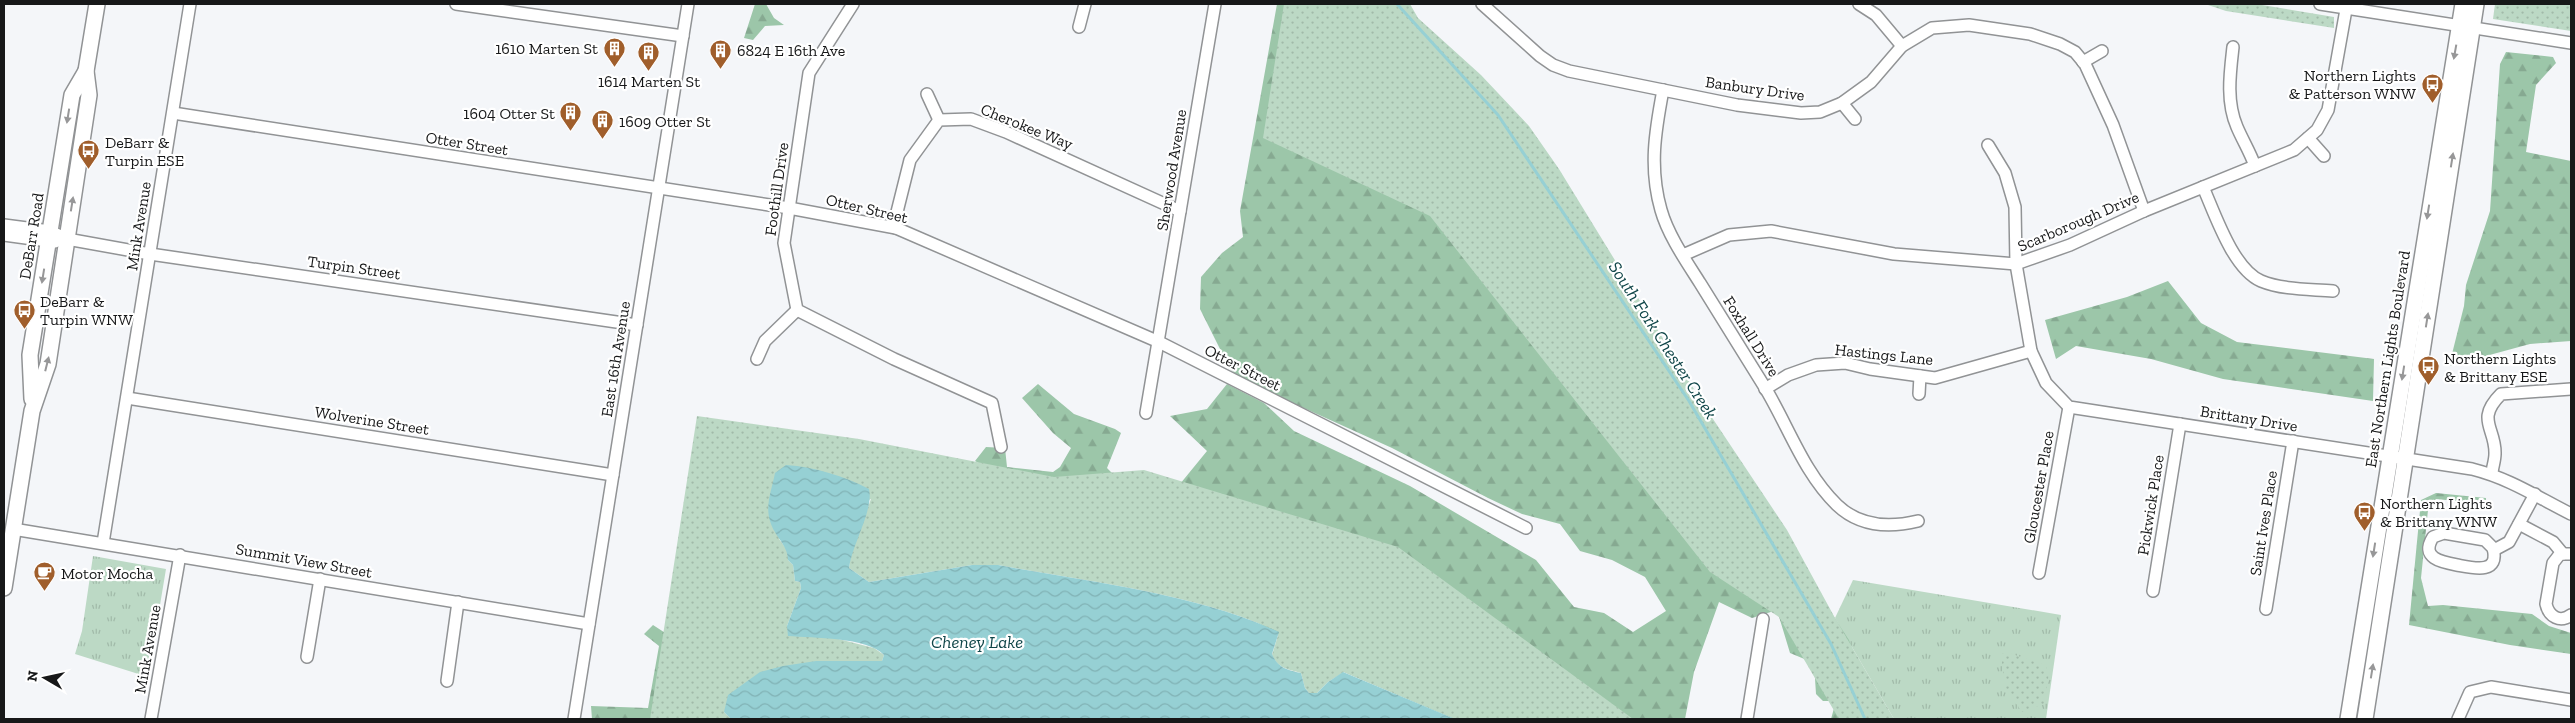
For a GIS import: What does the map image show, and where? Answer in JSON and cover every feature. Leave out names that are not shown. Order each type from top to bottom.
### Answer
[{"type":"main road","name":"DeBarr Road","points":[[4,588],[32,411],[48,364],[89,95],[86,71],[97,4]]},
{"type":"main road","name":"East Northern Lights Boulevard","points":[[2463,4],[2466,27]]},
{"type":"main road","name":"East Northern Lights Boulevard","points":[[2364,719],[2445,107],[2466,27],[2476,4]]},
{"type":"main road","name":"DeBarr Road","points":[[32,411],[30,355],[72,95],[86,71]]},
{"type":"main road","name":"East Northern Lights Boulevard","points":[[2348,719],[2398,457]]},
{"type":"street","name":"Mink Avenue","points":[[103,543],[190,4]]},
{"type":"street","points":[[456,4],[683,36]]},
{"type":"street","name":"East 16th Avenue","points":[[574,719],[688,4]]},
{"type":"street","name":"Foothill Drive","points":[[797,310],[784,243],[810,73],[853,4]]},
{"type":"street","points":[[1078,27],[1085,4]]},
{"type":"street","name":"Sherwood Avenue","points":[[1146,413],[1215,4]]},
{"type":"street","points":[[1858,4],[1876,15],[1902,46]]},
{"type":"street","points":[[2320,4],[2347,6],[2571,43]]},
{"type":"street","name":"Banbury Drive","points":[[1486,5],[1553,65],[1569,71],[1738,105],[1801,112],[1820,112],[1842,103],[1871,82],[1902,46],[1932,28],[1969,25],[2030,34],[2060,44],[2075,52],[2083,62],[2113,125],[2144,211]]},
{"type":"street","name":"Scarborough Drive","points":[[1683,255],[1729,235],[1771,231],[1894,254],[2016,264],[2070,245],[2144,211],[2294,150],[2308,138],[2317,130],[2328,110],[2347,6]]},
{"type":"street","points":[[2233,46],[2229,80],[2231,104],[2237,127],[2249,149],[2255,166]]},
{"type":"street","points":[[2083,62],[2102,51]]},
{"type":"street","name":"Foxhall Drive","points":[[1663,90],[1656,131],[1653,178],[1662,212],[1683,255],[1765,388],[1816,479],[1838,506],[1862,523],[1896,526],[1918,521]]},
{"type":"street","points":[[896,228],[897,212],[910,160],[939,120],[927,94]]},
{"type":"street","points":[[1842,103],[1855,119]]},
{"type":"street","name":"Otter Street","points":[[173,113],[658,190],[789,208],[896,228],[1158,342],[1526,528]]},
{"type":"street","name":"Cherokee Way","points":[[939,120],[971,119],[1006,132],[1180,212]]},
{"type":"street","points":[[2308,138],[2324,156]]},
{"type":"street","points":[[1988,145],[2005,172],[2015,207],[2016,264],[2031,351],[2046,383],[2069,407]]},
{"type":"street","points":[[2203,187],[2237,259],[2259,280],[2304,289],[2334,291]]},
{"type":"street","name":"Turpin Street","points":[[4,225],[49,236],[150,254],[637,324]]},
{"type":"street","name":"Turpin Street","points":[[4,235],[49,236]]},
{"type":"street","points":[[757,359],[765,341],[797,310],[894,359],[992,403],[1001,447]]},
{"type":"street","name":"Hastings Lane","points":[[1765,388],[1788,375],[1816,365],[1845,363],[1870,369],[1936,378],[2031,351]]},
{"type":"street","points":[[1919,394],[1920,376]]},
{"type":"street","points":[[2492,474],[2495,454],[2487,425],[2488,417],[2496,400],[2502,394],[2571,389]]},
{"type":"street","name":"Wolverine Street","points":[[127,398],[613,475]]},
{"type":"street","name":"Brittany Drive","points":[[2069,407],[2398,457],[2492,474],[2536,494],[2571,514]]},
{"type":"street","name":"Gloucester Place","points":[[2039,573],[2069,407]]},
{"type":"street","name":"Pickwick Place","points":[[2153,591],[2180,424]]},
{"type":"street","name":"Saint Ives Place","points":[[2266,609],[2293,442]]},
{"type":"street","points":[[2494,550],[2509,542],[2536,494]]},
{"type":"street","points":[[2519,524],[2553,542],[2567,554],[2553,563],[2546,604],[2548,610],[2556,618],[2562,619],[2571,615]]},
{"type":"street","name":"Summit View Street","points":[[13,529],[180,555],[589,624]]},
{"type":"street","points":[[2444,533],[2485,540],[2494,550],[2494,559],[2491,564],[2480,569],[2438,562],[2430,554],[2429,548],[2433,537],[2444,533]]},
{"type":"street","name":"Mink Avenue","points":[[151,719],[180,555]]},
{"type":"street","points":[[307,657],[320,579]]},
{"type":"street","points":[[447,681],[458,602]]},
{"type":"street","points":[[1747,719],[1763,619]]},
{"type":"street","points":[[2458,719],[2470,692],[2491,687],[2571,700]]},
{"type":"green space","points":[[755,4],[766,4],[774,18],[784,25],[765,26],[753,40],[744,38]]},
{"type":"green space","points":[[1277,4],[1393,4],[1660,350],[1849,640],[1878,719],[1831,719],[1836,701],[1823,701],[1816,694],[1814,663],[1790,653],[1777,610],[1752,618],[1719,602],[1694,672],[1685,719],[1455,719],[1344,672],[975,461],[986,447],[1005,448],[1007,467],[1053,472],[1060,467],[1071,448],[1053,433],[1022,398],[1038,384],[1074,414],[1121,433],[1107,468],[1117,478],[1180,484],[1207,451],[1170,416],[1207,409],[1227,384],[1264,403],[1294,431],[1410,486],[1536,560],[1574,607],[1604,613],[1633,632],[1666,611],[1645,577],[1612,560],[1580,551],[1560,524],[1522,514],[1488,498],[1392,448],[1244,381],[1225,365],[1220,349],[1200,309],[1201,277],[1222,253],[1243,237],[1240,211]]},
{"type":"green space","points":[[1284,4],[1410,4],[1418,18],[1481,75],[1529,126],[1559,169],[1705,407],[1787,530],[1835,618],[1894,719],[1839,719],[1779,617],[1710,572],[1430,216],[1263,138]]},
{"type":"green space","points":[[2205,4],[2256,4],[2334,17],[2334,28],[2226,11]]},
{"type":"green space","points":[[2495,4],[2571,4],[2571,31],[2493,19]]},
{"type":"green space","points":[[2506,52],[2553,57],[2556,63],[2536,85],[2526,152],[2571,161],[2571,341],[2530,344],[2449,366],[2464,306],[2466,285],[2490,211],[2500,64]]},
{"type":"green space","points":[[2168,281],[2201,323],[2237,342],[2374,359],[2373,401],[2223,379],[2151,359],[2076,346],[2056,359],[2045,320],[2127,297]]},
{"type":"green space","points":[[697,416],[859,439],[1054,477],[1144,470],[1398,547],[1633,719],[1455,719],[1344,672],[1328,682],[1317,693],[1309,693],[1305,688],[1301,673],[1280,665],[1272,655],[1279,632],[1246,618],[1211,607],[1141,590],[998,565],[972,565],[869,582],[849,568],[851,553],[871,499],[779,539],[788,551],[788,560],[793,565],[795,581],[800,582],[801,588],[787,626],[874,648],[884,655],[882,661],[846,663],[724,712],[731,719],[650,719]]},
{"type":"green space","points":[[2436,493],[2486,498],[2486,504],[2436,499],[2428,510],[2421,578],[2428,606],[2443,605],[2532,614],[2549,626],[2571,633],[2571,654],[2510,645],[2409,625],[2421,500]]},
{"type":"green space","points":[[93,556],[166,569],[148,677],[75,654],[82,631]]},
{"type":"green space","points":[[1853,580],[2061,615],[2046,719],[1894,719],[1835,618]]},
{"type":"green space","points":[[653,625],[673,638],[651,719],[592,719],[591,706],[648,708],[659,646],[644,634]]},
{"type":"green space","points":[[2009,653],[2045,665],[2049,673],[2044,704],[2022,712],[2005,688],[2001,654]]},
{"type":"water","name":"Cheney Lake","points":[[786,465],[829,473],[869,489],[870,497],[866,517],[854,548],[849,568],[869,582],[972,565],[998,565],[1176,598],[1246,618],[1279,632],[1272,654],[1274,659],[1284,668],[1301,673],[1305,688],[1309,693],[1317,693],[1328,682],[1343,672],[1455,719],[731,719],[724,712],[728,695],[760,672],[816,661],[882,661],[884,655],[876,649],[853,642],[788,636],[787,626],[801,588],[800,582],[795,581],[793,565],[788,560],[786,550],[772,526],[768,509],[775,473]]},
{"type":"waterway","name":"South Fork Chester Creek","points":[[1397,4],[1498,115],[1689,401],[1831,644],[1865,719]]},
{"type":"place","name":"1610 Marten St","points":[[614,67]]},
{"type":"place","name":"6824 E 16th Ave","points":[[721,69]]},
{"type":"place","name":"1614 Marten St","points":[[649,71]]},
{"type":"place","name":"Northern Lights & Patterson WNW","points":[[2432,103]]},
{"type":"place","name":"1604 Otter St","points":[[571,132]]},
{"type":"place","name":"1609 Otter St","points":[[603,140]]},
{"type":"place","name":"DeBarr & Turpin ESE","points":[[89,170]]},
{"type":"place","name":"DeBarr & Turpin WNW","points":[[24,329]]},
{"type":"place","name":"Northern Lights & Brittany ESE","points":[[2428,386]]},
{"type":"place","name":"Northern Lights & Brittany WNW","points":[[2364,531]]},
{"type":"place","name":"Motor Mocha","points":[[45,592]]}]
